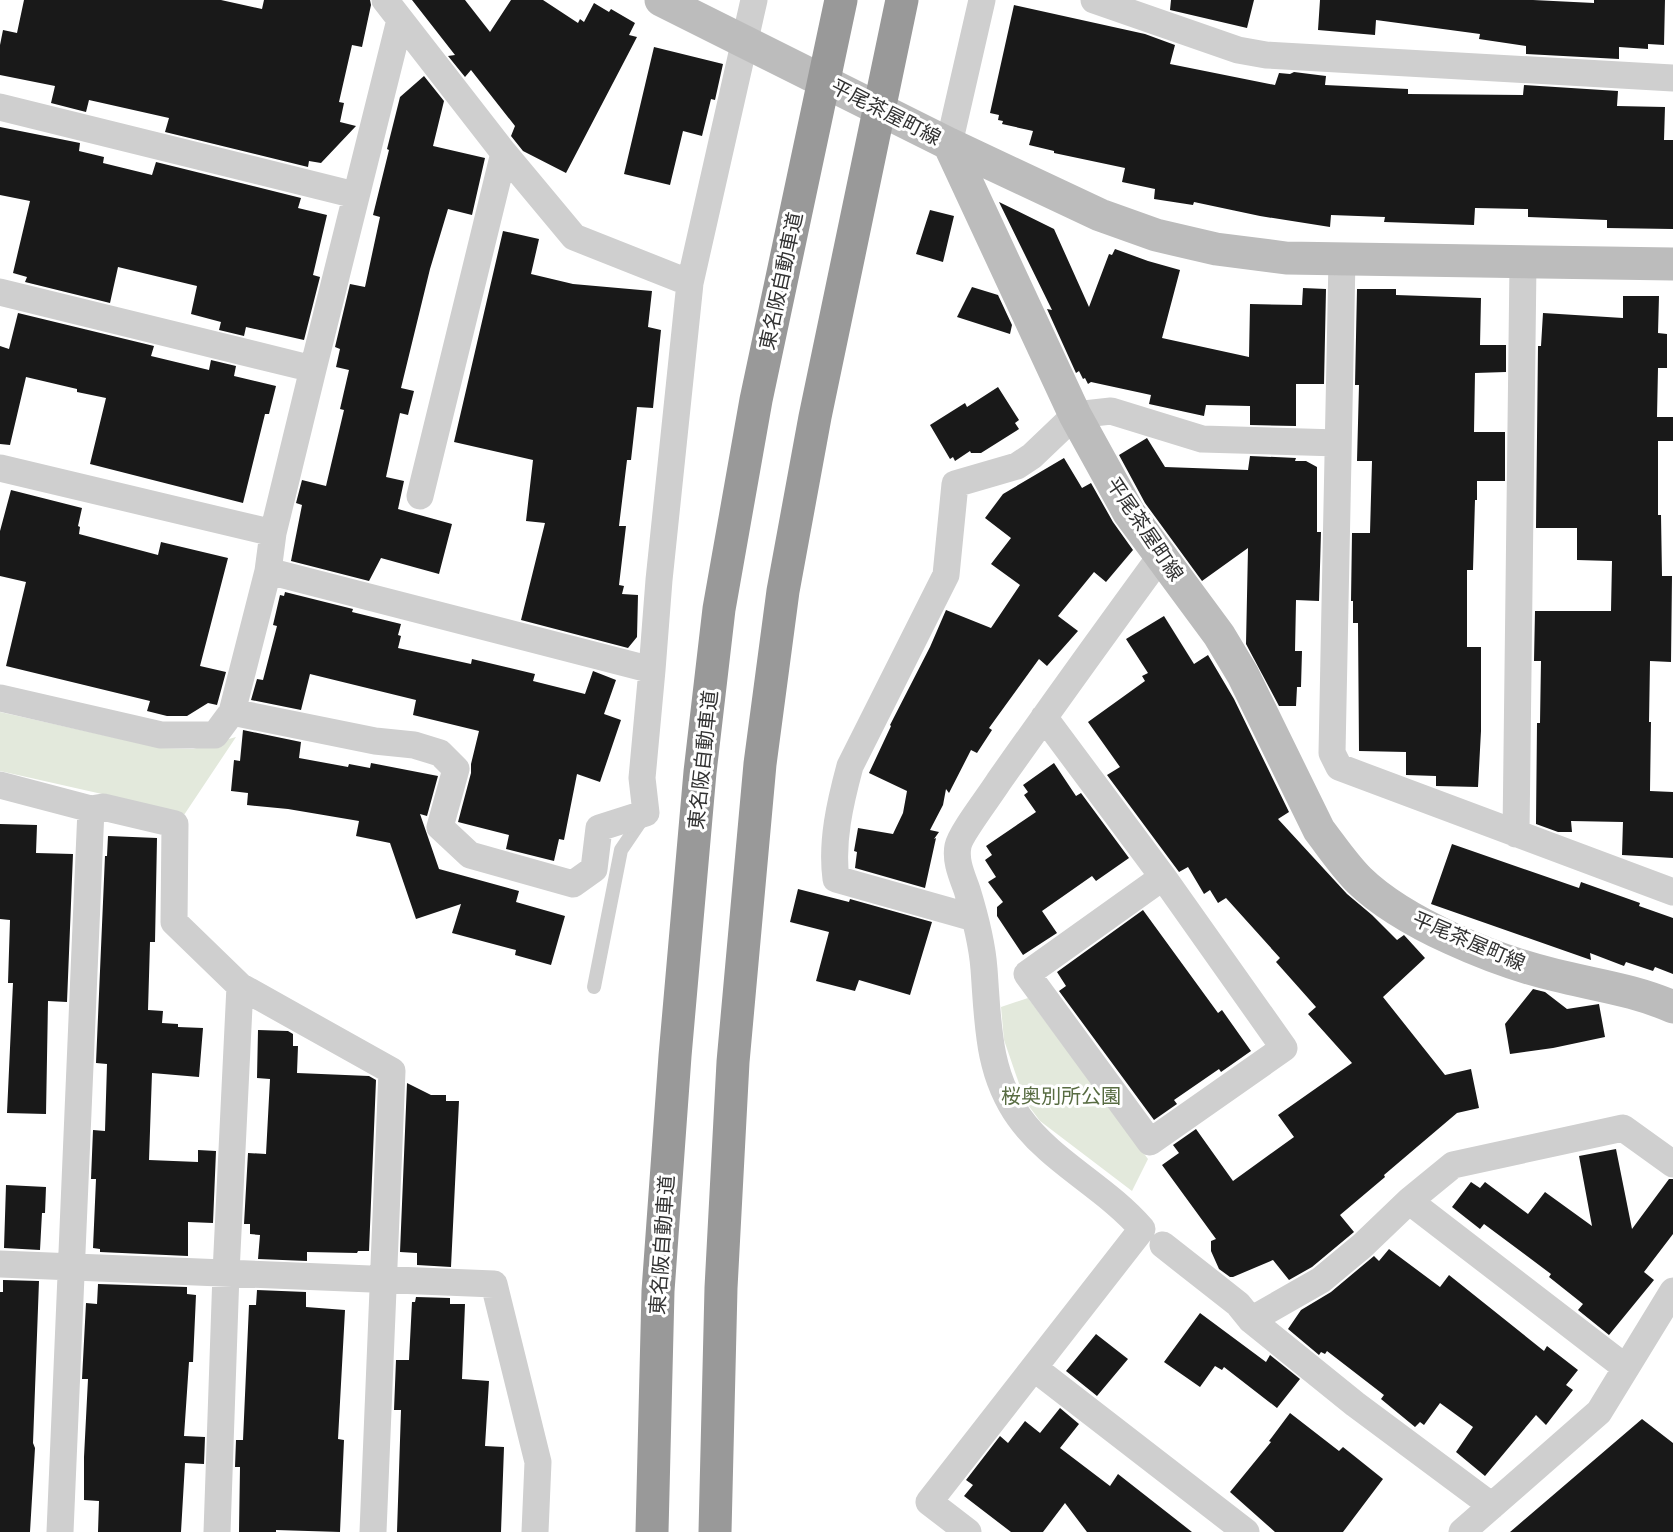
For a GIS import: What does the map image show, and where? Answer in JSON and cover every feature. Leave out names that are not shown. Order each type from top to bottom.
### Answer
[{"type":"highway","name":"東名阪自動車道","points":[[652,1532],[659,1279],[675,1056],[700,772],[719,609],[756,400],[841,0]]},
{"type":"highway","points":[[715,1532],[721,1288],[733,1062],[760,764],[785,580],[820,393],[902,0]]},
{"type":"main road","name":"平尾茶屋町線","points":[[661,0],[943,141],[1075,415],[1129,513],[1219,635],[1243,675],[1319,830],[1360,880],[1404,914],[1425,926],[1497,957],[1553,975],[1616,988],[1660,1001],[1673,1008]]},
{"type":"main road","points":[[943,141],[1100,215],[1156,235],[1216,249],[1286,258],[1673,264]]},
{"type":"street","points":[[232,712],[375,741],[414,745],[440,753],[456,769],[440,827],[470,855],[573,885],[594,869],[599,828],[646,813],[642,778],[659,580],[690,283],[754,0]]},
{"type":"street","points":[[943,141],[982,0]]},
{"type":"street","points":[[1094,0],[1238,50],[1266,55],[1673,78]]},
{"type":"street","points":[[393,10],[504,153],[574,237],[690,283]]},
{"type":"street","points":[[0,698],[161,735],[215,735],[232,712],[268,571],[273,533],[356,195],[393,10]]},
{"type":"street","points":[[0,107],[356,195]]},
{"type":"street","points":[[420,496],[504,153]]},
{"type":"street","points":[[1342,259],[1332,753],[1339,767],[1673,892]]},
{"type":"street","points":[[1516,834],[1523,263]]},
{"type":"street","points":[[0,292],[313,369]]},
{"type":"street","points":[[974,918],[836,879],[833,859],[841,798],[850,766],[946,575],[955,484],[1017,466],[1032,456],[1075,415],[1111,411],[1202,439],[1338,443]]},
{"type":"street","points":[[0,468],[273,533]]},
{"type":"street","points":[[968,1532],[929,1502],[1142,1229],[1128,1212],[1041,1142],[1027,1128],[1008,1100],[993,1063],[989,1043],[982,946],[959,869],[957,845],[1044,717],[1160,557]]},
{"type":"street","points":[[268,571],[652,670]]},
{"type":"street","points":[[1044,717],[1163,877],[1284,1048],[1150,1142],[1027,974],[1163,877]]},
{"type":"street","points":[[0,785],[91,809],[103,807],[176,824],[174,922],[240,986],[392,1071],[373,1532]]},
{"type":"street","points":[[60,1532],[91,809]]},
{"type":"street","points":[[217,1532],[226,1273],[240,986]]},
{"type":"street","points":[[1251,1320],[1320,1280],[1362,1246],[1409,1201],[1453,1164],[1623,1128],[1673,1164]]},
{"type":"street","points":[[1409,1201],[1626,1368]]},
{"type":"street","points":[[1163,1245],[1238,1304],[1251,1320],[1355,1404],[1492,1506]]},
{"type":"street","points":[[0,1264],[494,1284],[538,1462],[535,1532]]},
{"type":"street","points":[[1462,1532],[1599,1412],[1673,1291]]},
{"type":"street","points":[[1034,1368],[1246,1532]]},
{"type":"lane","points":[[594,987],[621,850],[646,813]]},
{"type":"green space","points":[[0,712],[161,748],[193,749],[236,737],[182,818],[102,794],[0,771]]},
{"type":"green space","name":"桜奥別所公園","points":[[1028,998],[1148,1159],[1132,1191],[1040,1121],[1025,1101],[1004,1040],[1001,1007]]},
{"type":"building","points":[[24,0],[221,0],[262,9],[264,0],[370,0],[371,5],[362,47],[352,45],[339,102],[344,103],[340,122],[356,126],[321,163],[309,161],[308,167],[165,132],[169,118],[89,100],[86,112],[51,103],[55,86],[0,75],[0,45],[3,30],[17,33]]},
{"type":"building","points":[[412,0],[465,0],[490,32],[511,0],[543,0],[578,23],[580,19],[584,22],[594,3],[609,12],[611,9],[635,23],[629,35],[637,37],[566,173],[523,151],[511,136],[515,126],[471,70],[465,77],[448,56],[455,55]]},
{"type":"building","points":[[1171,0],[1254,0],[1247,28],[1170,10]]},
{"type":"building","points":[[1320,0],[1533,0],[1594,3],[1594,0],[1665,0],[1664,45],[1648,44],[1648,49],[1619,47],[1619,59],[1526,54],[1526,46],[1479,39],[1480,34],[1376,20],[1375,35],[1318,30]]},
{"type":"building","points":[[1014,5],[1145,34],[1175,45],[1170,64],[1275,85],[1279,73],[1294,72],[1326,76],[1325,85],[1408,89],[1408,94],[1523,95],[1524,85],[1618,91],[1617,106],[1665,107],[1664,140],[1673,140],[1673,229],[1607,228],[1607,220],[1528,217],[1528,209],[1475,208],[1474,225],[1384,222],[1385,217],[1331,215],[1330,227],[1260,216],[1194,202],[1193,205],[1154,199],[1155,189],[1122,182],[1125,168],[1054,153],[1054,151],[1029,145],[1033,131],[1002,124],[1003,121],[998,120],[999,115],[990,113]]},
{"type":"building","points":[[654,47],[723,64],[715,100],[711,99],[702,136],[683,131],[670,185],[624,174]]},
{"type":"building","points":[[424,76],[444,101],[433,146],[485,158],[472,215],[448,209],[430,269],[401,388],[414,391],[408,415],[400,413],[386,477],[404,481],[398,509],[452,524],[439,574],[381,558],[369,581],[291,561],[302,505],[296,503],[302,480],[326,486],[344,410],[340,409],[349,370],[336,367],[340,349],[335,347],[350,284],[365,287],[380,217],[373,215],[400,97]]},
{"type":"building","points":[[0,127],[80,143],[79,151],[104,157],[103,163],[152,175],[156,162],[301,198],[298,208],[327,215],[313,275],[320,277],[304,340],[246,327],[244,336],[219,330],[221,322],[191,314],[197,286],[118,267],[110,303],[25,282],[27,277],[13,273],[30,201],[0,195]]},
{"type":"building","points":[[999,202],[1054,229],[1089,307],[1109,254],[1112,255],[1115,249],[1180,270],[1162,338],[1249,357],[1250,304],[1302,305],[1303,288],[1326,289],[1324,384],[1296,384],[1296,426],[1250,425],[1250,406],[1206,405],[1204,416],[1149,404],[1151,395],[1091,382],[1088,384],[1079,371],[1076,373],[1047,309],[1052,310]]},
{"type":"building","points":[[930,210],[954,216],[943,262],[916,254]]},
{"type":"building","points":[[503,231],[539,239],[531,274],[573,284],[652,291],[648,327],[661,330],[653,408],[637,407],[631,460],[627,460],[619,526],[626,526],[619,585],[624,586],[622,594],[638,595],[637,637],[628,648],[521,620],[545,523],[526,521],[533,460],[454,442]]},
{"type":"building","points":[[972,287],[998,295],[1012,325],[1010,334],[957,317]]},
{"type":"building","points":[[1357,289],[1396,289],[1396,295],[1481,298],[1480,345],[1506,345],[1506,372],[1475,373],[1474,432],[1505,432],[1505,481],[1477,481],[1473,570],[1467,570],[1467,647],[1481,647],[1478,787],[1436,786],[1436,776],[1406,775],[1406,752],[1359,751],[1358,623],[1353,623],[1353,601],[1351,601],[1352,533],[1370,533],[1372,461],[1357,461],[1359,385],[1355,385]]},
{"type":"building","points":[[1623,296],[1659,296],[1658,333],[1667,334],[1667,368],[1658,368],[1657,417],[1673,417],[1673,441],[1658,441],[1658,515],[1661,515],[1662,576],[1672,576],[1671,662],[1650,661],[1649,722],[1651,722],[1650,791],[1673,792],[1673,858],[1622,855],[1623,822],[1571,821],[1572,832],[1558,832],[1536,824],[1537,723],[1540,723],[1541,661],[1534,661],[1535,611],[1611,611],[1612,561],[1577,560],[1577,528],[1536,528],[1538,346],[1541,346],[1543,313],[1623,318]]},
{"type":"building","points":[[18,313],[154,346],[151,356],[209,370],[211,360],[236,366],[234,376],[276,386],[269,414],[265,414],[243,503],[90,464],[106,398],[77,392],[77,389],[26,377],[10,445],[0,444],[0,346],[9,349]]},
{"type":"building","points":[[998,387],[1019,420],[1015,423],[1019,429],[981,453],[970,451],[955,461],[953,457],[950,459],[930,425],[965,403],[967,407]]},
{"type":"building","points":[[1147,438],[1165,467],[1248,470],[1250,456],[1296,458],[1295,461],[1306,461],[1317,467],[1317,532],[1321,532],[1319,601],[1296,600],[1295,651],[1302,651],[1301,687],[1297,687],[1296,706],[1279,706],[1246,644],[1248,548],[1202,581],[1145,503],[1119,455]]},
{"type":"building","points":[[1064,458],[1082,488],[1091,483],[1113,522],[1133,550],[1106,582],[1094,572],[1058,616],[1078,631],[1047,666],[1039,659],[989,728],[992,730],[977,753],[971,750],[949,793],[946,789],[943,805],[930,830],[939,832],[934,839],[936,838],[925,888],[855,868],[857,852],[854,851],[858,828],[893,834],[903,813],[907,791],[869,773],[946,610],[991,628],[1020,585],[991,564],[1011,538],[985,518],[1003,494]]},
{"type":"building","points":[[11,490],[82,508],[78,526],[80,527],[79,534],[158,555],[161,542],[228,558],[200,666],[226,672],[217,705],[208,703],[187,716],[167,716],[147,711],[150,701],[6,666],[26,582],[0,576],[0,531]]},
{"type":"building","points":[[285,592],[401,624],[398,648],[471,664],[472,659],[535,674],[533,681],[585,694],[593,671],[616,680],[604,714],[621,720],[600,782],[577,774],[564,840],[559,839],[554,861],[506,849],[509,835],[458,822],[479,731],[413,715],[416,700],[310,674],[301,710],[251,700],[257,679],[263,680],[277,626],[273,625],[280,595],[284,596]]},
{"type":"building","points":[[1164,616],[1194,664],[1208,655],[1234,699],[1289,812],[1278,819],[1347,894],[1397,940],[1404,935],[1425,958],[1383,997],[1445,1075],[1471,1069],[1479,1108],[1457,1113],[1384,1175],[1385,1177],[1340,1215],[1354,1232],[1312,1267],[1289,1280],[1273,1260],[1233,1277],[1219,1269],[1211,1251],[1211,1241],[1216,1239],[1162,1165],[1179,1153],[1173,1145],[1196,1129],[1233,1181],[1294,1137],[1278,1115],[1352,1063],[1308,1014],[1316,1007],[1276,962],[1280,958],[1226,898],[1218,903],[1210,890],[1204,894],[1188,867],[1179,872],[1107,775],[1120,767],[1088,722],[1145,681],[1142,676],[1148,673],[1126,639]]},
{"type":"building","points":[[243,730],[301,742],[299,758],[348,767],[349,764],[370,768],[371,763],[438,776],[427,816],[420,814],[439,869],[519,891],[516,902],[565,916],[551,965],[515,955],[516,950],[452,933],[461,904],[416,919],[390,843],[356,836],[359,821],[288,809],[247,805],[248,793],[231,791],[234,760],[240,761]]},
{"type":"building","points":[[1054,763],[1076,796],[1081,793],[1129,858],[1096,881],[1092,876],[1042,911],[1057,933],[1023,955],[997,916],[997,907],[1003,902],[988,882],[996,877],[985,860],[992,855],[986,846],[1036,812],[1024,795],[1028,792],[1023,785]]},
{"type":"building","points":[[0,824],[37,825],[36,853],[73,854],[67,1002],[48,1001],[46,1114],[7,1113],[13,983],[8,983],[10,920],[0,919]]},
{"type":"building","points":[[108,836],[157,838],[155,942],[150,942],[148,1010],[163,1011],[162,1023],[178,1024],[178,1027],[203,1028],[199,1077],[152,1073],[149,1160],[198,1162],[198,1150],[216,1151],[213,1223],[188,1222],[188,1256],[100,1252],[100,1249],[93,1248],[96,1179],[91,1179],[93,1130],[105,1131],[107,1064],[96,1063],[105,856],[107,856]]},
{"type":"building","points":[[1452,844],[1579,888],[1581,882],[1640,903],[1639,906],[1673,918],[1673,974],[1655,967],[1653,971],[1626,962],[1624,966],[1590,953],[1591,960],[1431,904]]},
{"type":"building","points":[[798,889],[849,902],[850,899],[932,922],[910,995],[859,980],[855,991],[816,981],[829,932],[790,922]]},
{"type":"building","points":[[1143,910],[1218,1013],[1222,1010],[1251,1051],[1221,1072],[1219,1069],[1174,1100],[1177,1104],[1154,1120],[1059,991],[1066,986],[1057,972]]},
{"type":"building","points":[[1533,989],[1545,992],[1567,1009],[1599,1004],[1605,1037],[1510,1054],[1505,1024]]},
{"type":"building","points":[[258,1030],[288,1031],[293,1034],[293,1046],[298,1046],[297,1073],[369,1076],[376,1080],[369,1251],[358,1251],[357,1253],[307,1252],[307,1261],[258,1259],[260,1235],[250,1234],[250,1224],[244,1224],[248,1153],[266,1154],[270,1079],[257,1078]]},
{"type":"building","points":[[407,1083],[431,1095],[446,1095],[446,1101],[459,1101],[451,1267],[417,1265],[417,1253],[400,1252]]},
{"type":"building","points":[[1616,1149],[1632,1229],[1669,1179],[1673,1179],[1673,1234],[1644,1272],[1654,1280],[1609,1335],[1578,1310],[1583,1304],[1549,1277],[1551,1274],[1484,1224],[1480,1229],[1452,1207],[1471,1182],[1480,1188],[1485,1182],[1528,1214],[1545,1192],[1592,1226],[1579,1156]]},
{"type":"building","points":[[6,1185],[46,1187],[40,1250],[4,1248]]},
{"type":"building","points":[[1389,1249],[1440,1287],[1449,1275],[1544,1351],[1547,1346],[1578,1370],[1566,1385],[1573,1390],[1546,1425],[1536,1415],[1485,1476],[1456,1452],[1473,1427],[1440,1403],[1424,1425],[1420,1422],[1415,1427],[1381,1399],[1384,1395],[1327,1351],[1319,1355],[1288,1329],[1301,1310],[1331,1292],[1374,1256],[1379,1261]]},
{"type":"building","points":[[3,1280],[39,1281],[33,1443],[35,1448],[30,1532],[0,1532],[0,1292],[3,1292]]},
{"type":"building","points":[[98,1284],[187,1287],[187,1294],[196,1295],[193,1362],[189,1362],[184,1436],[205,1437],[204,1464],[185,1463],[181,1532],[98,1532],[99,1501],[84,1500],[88,1379],[82,1379],[86,1303],[97,1304]]},
{"type":"building","points":[[257,1290],[306,1292],[306,1307],[345,1310],[338,1439],[344,1440],[340,1532],[276,1530],[276,1532],[239,1532],[240,1467],[235,1467],[236,1440],[243,1440],[249,1305],[256,1305]]},
{"type":"building","points":[[416,1297],[450,1298],[450,1304],[465,1304],[462,1379],[489,1381],[485,1446],[504,1447],[501,1532],[397,1532],[401,1410],[394,1410],[396,1360],[409,1360],[412,1302],[415,1302]]},
{"type":"building","points":[[1200,1313],[1266,1362],[1270,1355],[1300,1379],[1277,1408],[1224,1367],[1222,1370],[1215,1366],[1200,1387],[1164,1362]]},
{"type":"building","points":[[1096,1334],[1128,1359],[1097,1396],[1066,1371]]},
{"type":"building","points":[[1060,1408],[1079,1424],[1060,1448],[1110,1486],[1118,1474],[1192,1532],[1087,1532],[1065,1503],[1043,1532],[1011,1532],[964,1496],[973,1485],[966,1480],[1000,1436],[1008,1443],[1025,1421],[1040,1433]]},
{"type":"building","points":[[1290,1413],[1339,1451],[1343,1447],[1383,1479],[1343,1532],[1275,1532],[1230,1492],[1271,1442],[1269,1441]]},
{"type":"building","points":[[1642,1419],[1673,1443],[1673,1532],[1510,1532]]}]
